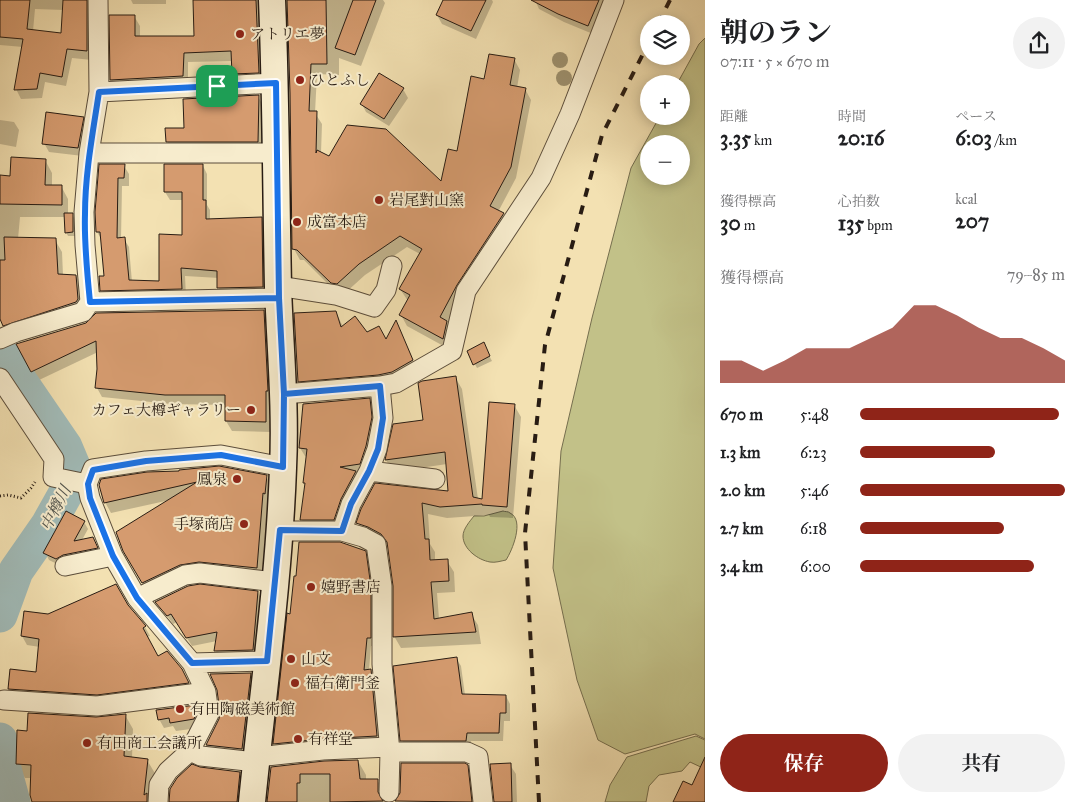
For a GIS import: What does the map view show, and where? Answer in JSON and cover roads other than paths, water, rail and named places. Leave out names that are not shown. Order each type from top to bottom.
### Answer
[{"type":"main road","points":[[252,802],[280,530],[283,467],[284,394],[278,292],[276,83],[272,0]]},
{"type":"street","points":[[8,336],[83,312],[90,302],[84,212],[89,153],[99,92],[98,0]]},
{"type":"street","points":[[284,394],[396,383],[452,351],[466,291],[541,178],[570,114],[614,0]]},
{"type":"street","points":[[99,92],[276,83]]},
{"type":"street","points":[[89,153],[276,153]]},
{"type":"street","points":[[90,302],[278,292],[336,295],[374,308],[386,290],[392,266]]},
{"type":"street","points":[[0,378],[54,459],[57,478],[84,483]]},
{"type":"street","points":[[342,531],[351,504],[369,471],[378,449],[383,418],[380,386]]},
{"type":"street","points":[[84,483],[93,470],[146,461],[221,455],[283,467]]},
{"type":"street","points":[[369,471],[435,479]]},
{"type":"street","points":[[84,483],[113,556],[137,598],[192,663],[206,692],[209,714],[190,751],[168,771],[160,785],[158,802]]},
{"type":"street","points":[[280,530],[342,531],[363,536],[376,544],[382,586],[382,664],[389,750],[389,792]]},
{"type":"street","points":[[65,566],[113,556]]},
{"type":"street","points":[[137,598],[185,575],[200,573],[275,582]]},
{"type":"street","points":[[192,663],[267,661]]},
{"type":"street","points":[[4,700],[98,706],[206,692]]},
{"type":"street","points":[[190,751],[201,756],[256,759],[323,750],[466,752],[478,756],[483,802]]},
{"type":"waterway","name":"中樽川","points":[[0,352],[65,447],[73,466],[67,491],[48,525],[16,571],[0,615]]},
{"type":"waterway","name":"中樽川","points":[[0,740],[1,758],[13,802]]},
{"type":"railway","points":[[662,15],[670,0]]},
{"type":"railway","points":[[539,802],[525,533],[545,345],[602,135],[640,60]]},
{"type":"place","name":"アトリエ夢","points":[[240,34]]},
{"type":"place","name":"ひとふし","points":[[300,80]]},
{"type":"place","name":"岩尾對山窯","points":[[379,200]]},
{"type":"place","name":"成富本店","points":[[297,222]]},
{"type":"place","name":"カフェ大樽ギャラリー","points":[[251,410]]},
{"type":"place","name":"鳳泉","points":[[237,479]]},
{"type":"place","name":"手塚商店","points":[[244,524]]},
{"type":"place","name":"嬉野書店","points":[[311,587]]},
{"type":"place","name":"山文","points":[[291,659]]},
{"type":"place","name":"福右衛門釜","points":[[295,683]]},
{"type":"place","name":"有田陶磁美術館","points":[[180,709]]},
{"type":"place","name":"有祥堂","points":[[298,739]]},
{"type":"place","name":"有田商工会議所","points":[[87,743]]}]
